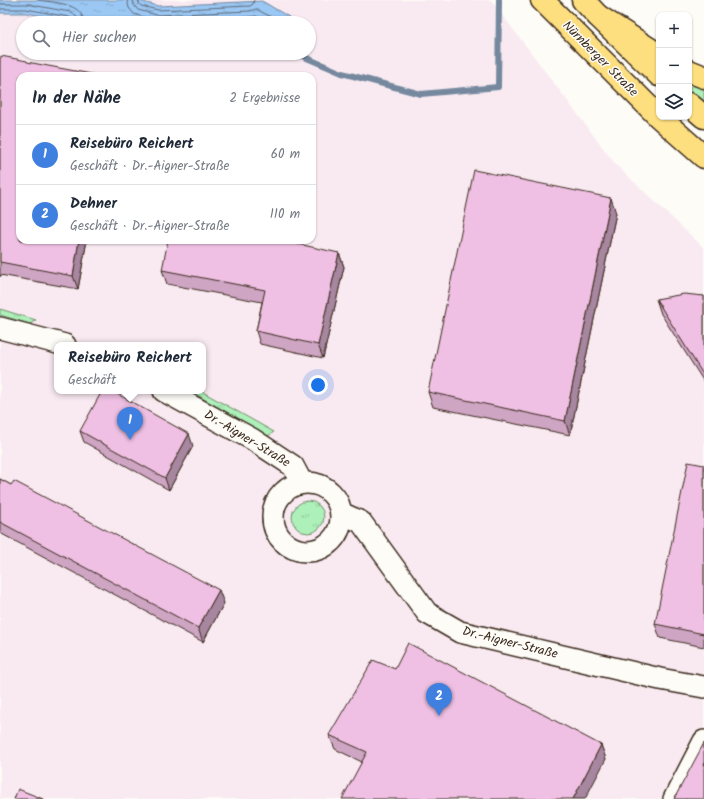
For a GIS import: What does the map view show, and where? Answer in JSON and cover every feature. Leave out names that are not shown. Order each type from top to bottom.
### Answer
[{"type":"main road","name":"Nürnberger Straße","points":[[542,0],[656,114]]},
{"type":"main road","points":[[583,0],[656,72]]},
{"type":"main road","points":[[598,16],[656,52]]},
{"type":"main road","points":[[692,72],[704,77]]},
{"type":"main road","points":[[692,107],[704,117]]},
{"type":"main road","name":"Nürnberger Straße","points":[[662,120],[704,157]]},
{"type":"street","points":[[0,328],[54,342]]},
{"type":"street","name":"Dr.-Aigner-Straße","points":[[170,394],[252,439],[293,466],[302,483],[294,485],[280,495],[275,505],[273,516],[274,527],[279,537],[288,545],[298,550],[307,551],[316,550],[324,546],[332,540],[338,532],[341,522],[341,513],[361,522],[427,613],[460,632],[660,679],[704,687]]},
{"type":"street","points":[[302,483],[313,484],[328,490],[338,503],[341,513]]},
{"type":"street","points":[[674,799],[704,741]]},
{"type":"shaded area","points":[[0,0],[491,0],[616,165],[704,248],[704,799],[0,799]]},
{"type":"green space","points":[[692,85],[704,89],[704,102],[692,92]]},
{"type":"green space","points":[[0,309],[36,320],[30,324],[0,315]]},
{"type":"green space","points":[[195,394],[206,394],[274,432],[268,436]]},
{"type":"green space","points":[[305,501],[311,501],[321,508],[324,517],[323,523],[317,530],[311,533],[305,533],[295,526],[292,520],[292,514],[299,504]]},
{"type":"water","points":[[0,0],[136,0],[158,6],[262,1],[287,16],[42,16],[26,13],[0,13]]},
{"type":"building","points":[[1,56],[81,72],[16,72],[16,244],[78,244],[73,276],[0,262]]},
{"type":"building","points":[[474,170],[611,198],[565,421],[428,392]]},
{"type":"building","points":[[167,244],[298,244],[339,253],[318,345],[256,331],[265,290],[162,270]]},
{"type":"building","points":[[684,294],[704,296],[704,376],[656,299]]},
{"type":"building","points":[[100,394],[117,394],[189,434],[165,478],[80,431]]},
{"type":"building","points":[[688,462],[704,465],[704,634],[655,624]]},
{"type":"building","points":[[0,479],[11,485],[14,481],[219,590],[198,628],[0,522]]},
{"type":"building","points":[[408,643],[601,745],[573,799],[342,799],[367,752],[329,735],[373,660],[395,669]]},
{"type":"building","points":[[704,743],[704,799],[674,799]]},
{"type":"building","points":[[18,789],[43,799],[14,799]]},
{"type":"waterway","points":[[311,60],[342,73],[421,94],[498,87],[499,0]]},
{"type":"place","name":"Reisebüro Reichert","points":[[130,440]]},
{"type":"place","name":"Dehner","points":[[439,716]]}]
